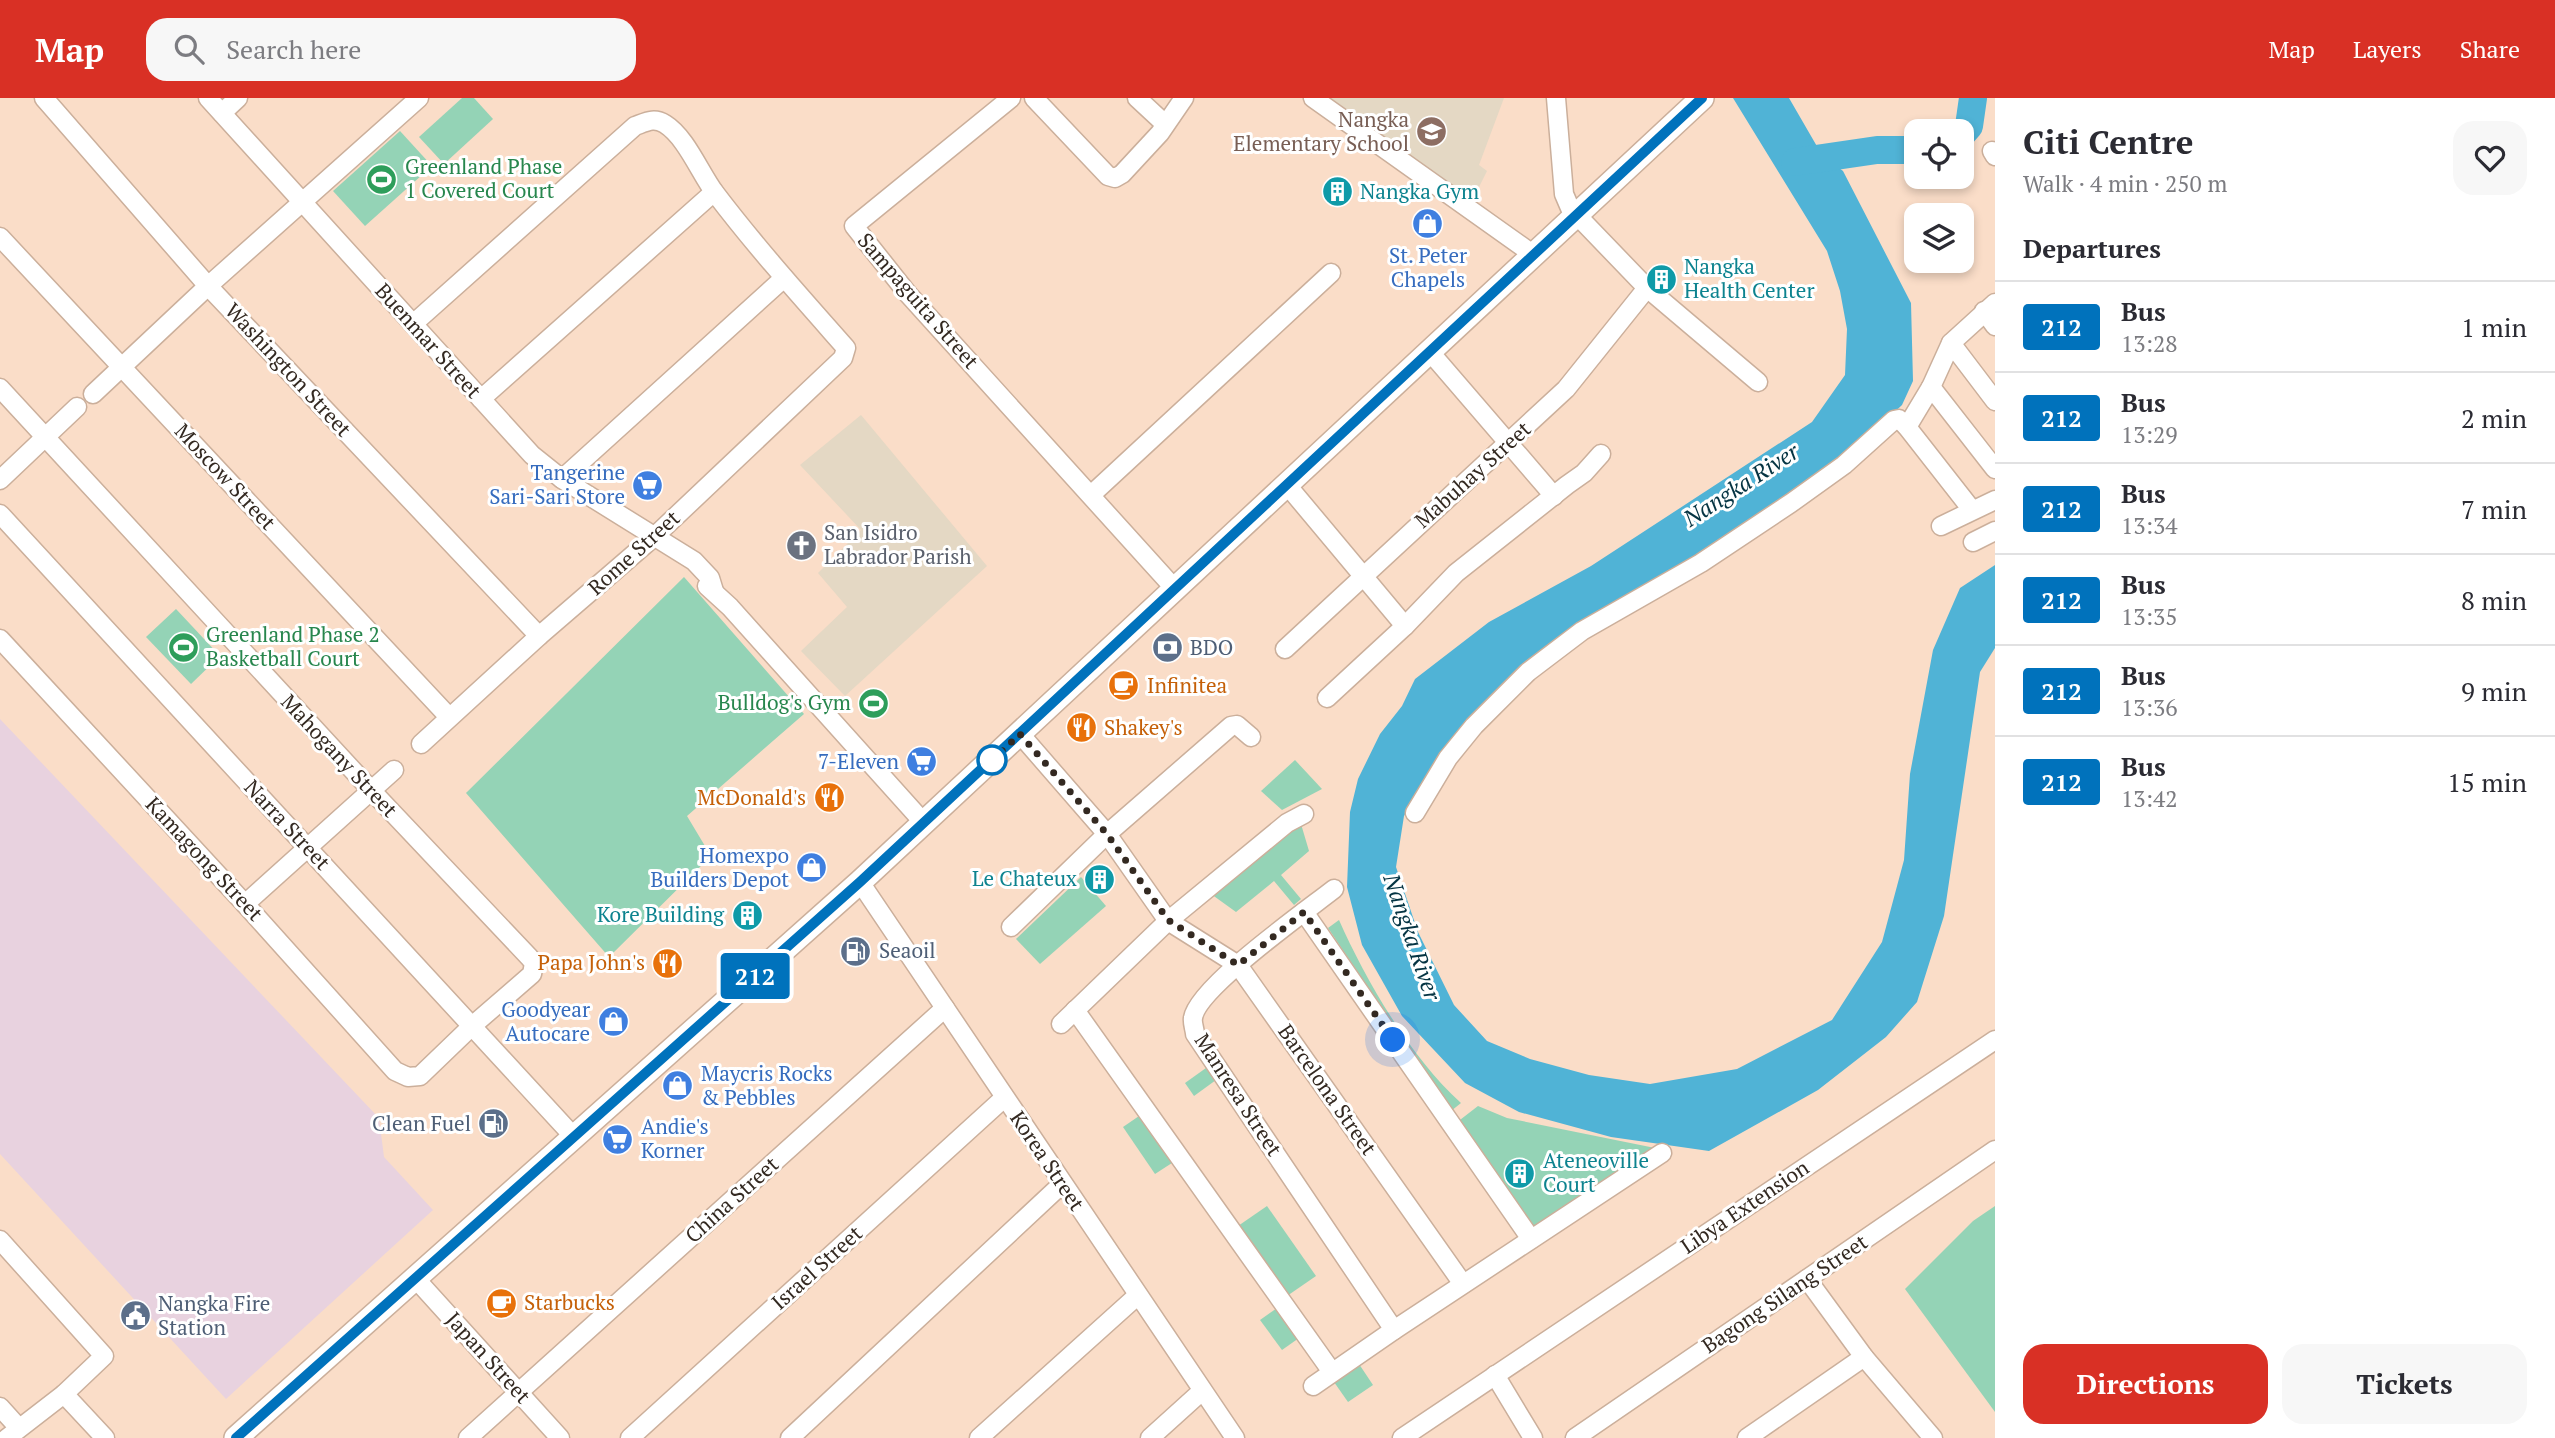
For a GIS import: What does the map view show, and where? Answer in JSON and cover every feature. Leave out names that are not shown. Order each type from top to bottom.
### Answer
[{"type":"main road","points":[[236,1438],[860,882],[1702,99]]},
{"type":"street","name":"Washington Street","points":[[44,98],[208,286],[539,636]]},
{"type":"street","name":"Buenmar Street","points":[[208,98],[532,455],[562,479],[694,561],[710,578],[714,591],[924,823]]},
{"type":"street","points":[[222,113],[239,98]]},
{"type":"street","points":[[93,394],[208,286],[419,98]]},
{"type":"street","name":"Sampaguita Street","points":[[1012,98],[854,226],[908,294],[1091,495]]},
{"type":"street","points":[[1034,98],[1108,176],[1115,178],[1160,134],[1164,124],[1184,98]]},
{"type":"street","points":[[1137,98],[1164,124]]},
{"type":"street","points":[[1313,98],[1534,255]]},
{"type":"street","points":[[1556,98],[1564,194],[1576,216],[1647,288],[1758,382]]},
{"type":"street","points":[[413,324],[635,126],[652,119],[664,123],[675,133],[714,192],[784,278],[562,479]]},
{"type":"street","points":[[481,399],[714,192]]},
{"type":"street","name":"Moscow Street","points":[[0,237],[449,717]]},
{"type":"street","points":[[1175,589],[1091,495],[1331,272]]},
{"type":"street","name":"Rome Street","points":[[421,744],[539,636],[655,536],[844,358],[846,348],[784,278]]},
{"type":"street","name":"Mabuhay Street","points":[[1285,649],[1566,388],[1647,288]]},
{"type":"street","points":[[1907,428],[1931,387],[1951,343],[1991,313]]},
{"type":"street","points":[[1951,343],[1995,401]]},
{"type":"street","points":[[1430,352],[1554,496]]},
{"type":"street","points":[[1931,387],[1995,469]]},
{"type":"street","name":"Mahogany Street","points":[[0,388],[529,957],[534,969],[527,980],[472,1026]]},
{"type":"street","points":[[0,480],[77,407]]},
{"type":"street","points":[[1415,813],[1448,758],[1474,726],[1528,672],[1572,637],[1701,563],[1791,503],[1844,465],[1889,422],[1899,419],[1972,510]]},
{"type":"street","points":[[1327,698],[1405,626],[1456,573],[1584,474],[1601,454]]},
{"type":"street","points":[[1287,485],[1405,626]]},
{"type":"street","points":[[1941,526],[1995,500]]},
{"type":"street","name":"Narra Street","points":[[0,514],[574,1137]]},
{"type":"street","points":[[1973,542],[1995,531]]},
{"type":"street","name":"Kamagong Street","points":[[0,639],[395,1071],[408,1077],[420,1076],[472,1026]]},
{"type":"street","points":[[1011,927],[1107,834],[1230,726],[1237,725],[1251,737]]},
{"type":"street","points":[[1020,734],[1107,834],[1168,920]]},
{"type":"street","points":[[245,904],[394,769]]},
{"type":"street","points":[[1061,1024],[1168,920],[1287,823],[1304,814]]},
{"type":"street","name":"Korea Street","points":[[860,882],[1235,1438]]},
{"type":"street","name":"Manresa Street","points":[[1334,889],[1238,965],[1202,1000],[1193,1017],[1195,1034],[1394,1329]]},
{"type":"street","points":[[1304,912],[1531,1239]]},
{"type":"street","name":"Barcelona Street","points":[[1168,920],[1238,965],[1463,1284]]},
{"type":"street","name":"China Street","points":[[468,1438],[945,1008]]},
{"type":"street","points":[[1075,1010],[1332,1372]]},
{"type":"street","name":"Libya Extension","points":[[1402,1438],[1995,1040]]},
{"type":"street","name":"Israel Street","points":[[630,1438],[1004,1098]]},
{"type":"street","name":"Bagong Silang Street","points":[[1575,1438],[1995,1150]]},
{"type":"street","points":[[1313,1386],[1394,1329],[1662,1153]]},
{"type":"street","points":[[790,1438],[1062,1184]]},
{"type":"street","points":[[0,1240],[104,1356],[64,1394],[13,1433],[0,1407]]},
{"type":"street","name":"Japan Street","points":[[415,1278],[560,1438]]},
{"type":"street","points":[[1807,1279],[1864,1357],[1933,1438]]},
{"type":"street","points":[[979,1438],[1137,1296]]},
{"type":"street","points":[[1747,1438],[1864,1357]]},
{"type":"street","points":[[1495,1375],[1533,1438]]},
{"type":"street","points":[[1150,1438],[1202,1391]]},
{"type":"street","points":[[64,1394],[105,1438]]},
{"type":"shaded area","name":"Nangka Elementary School","points":[[1328,98],[1504,98],[1479,165],[1487,171],[1471,203]]},
{"type":"shaded area","points":[[861,415],[987,566],[845,696],[801,651],[847,607],[818,573],[861,530],[800,465]]},
{"type":"shaded area","points":[[0,719],[379,1118],[384,1157],[433,1210],[226,1399],[0,1154]]},
{"type":"green space","points":[[462,98],[474,98],[493,119],[444,164],[419,137]]},
{"type":"green space","name":"Greenland Phase 1 Covered Court","points":[[400,131],[432,166],[365,226],[333,191]]},
{"type":"green space","points":[[684,577],[804,714],[687,816],[711,856],[609,957],[466,793]]},
{"type":"green space","name":"Greenland Phase 2 Basketball Court","points":[[176,609],[220,656],[191,684],[146,637]]},
{"type":"green space","points":[[1295,760],[1322,789],[1282,810],[1261,791]]},
{"type":"green space","points":[[1301,824],[1309,851],[1281,875],[1301,899],[1294,905],[1274,881],[1236,912],[1211,894],[1289,828]]},
{"type":"green space","points":[[1081,877],[1106,906],[1040,964],[1016,939]]},
{"type":"green space","points":[[1339,920],[1362,968],[1391,1018],[1425,1064],[1461,1103],[1451,1111],[1328,928]]},
{"type":"green space","points":[[1206,1068],[1216,1080],[1194,1096],[1185,1083]]},
{"type":"green space","points":[[1478,1106],[1507,1118],[1660,1149],[1531,1228],[1456,1123]]},
{"type":"green space","points":[[1142,1114],[1175,1161],[1155,1174],[1123,1127]]},
{"type":"green space","points":[[1267,1206],[1316,1276],[1287,1296],[1238,1226]]},
{"type":"green space","points":[[1995,1206],[1995,1412],[1905,1289],[1973,1221]]},
{"type":"green space","points":[[1277,1308],[1299,1338],[1282,1350],[1260,1320]]},
{"type":"green space","points":[[1359,1364],[1373,1385],[1348,1402],[1334,1382]]},
{"type":"water","name":"Nangka River","points":[[1733,98],[1789,98],[1822,155],[1843,171],[1911,303],[1913,381],[1902,405],[1843,461],[1594,626],[1452,749],[1424,780],[1404,816],[1396,867],[1418,932],[1454,1005],[1487,1041],[1530,1059],[1589,1075],[1650,1084],[1737,1069],[1832,1020],[1882,942],[1904,860],[1910,774],[1933,650],[1960,588],[1995,565],[1995,648],[1980,672],[1944,916],[1917,1002],[1886,1037],[1818,1090],[1709,1151],[1611,1137],[1519,1112],[1465,1083],[1402,1016],[1362,945],[1347,887],[1350,812],[1358,779],[1380,734],[1402,706],[1415,679],[1489,622],[1591,566],[1812,422],[1845,375],[1847,329],[1840,291],[1827,251]]},
{"type":"waterway","points":[[1970,119],[1973,98]]},
{"type":"waterway","points":[[1795,162],[1877,150],[1904,150]]},
{"type":"bus line","name":"212","points":[[236,1438],[860,882],[1702,98]]},
{"type":"place","name":"Nangka Elementary School","points":[[1432,132]]},
{"type":"place","name":"Greenland Phase 1 Covered Court","points":[[382,179]]},
{"type":"place","name":"Nangka Gym","points":[[1337,192]]},
{"type":"place","name":"St. Peter Chapels","points":[[1428,224]]},
{"type":"place","name":"Nangka Health Center","points":[[1661,279]]},
{"type":"place","name":"Tangerine Sari-Sari Store","points":[[648,485]]},
{"type":"place","name":"San Isidro Labrador Parish","points":[[801,545]]},
{"type":"place","name":"Greenland Phase 2 Basketball Court","points":[[183,647]]},
{"type":"place","name":"BDO","points":[[1167,648]]},
{"type":"place","name":"Infinitea","points":[[1124,686]]},
{"type":"place","name":"Bulldog's Gym","points":[[874,703]]},
{"type":"place","name":"Shakey's","points":[[1081,728]]},
{"type":"place","name":"7-Eleven","points":[[922,762]]},
{"type":"place","name":"McDonald's","points":[[829,798]]},
{"type":"place","name":"Homexpo Builders Depot","points":[[812,868]]},
{"type":"place","name":"Le Chateux","points":[[1100,879]]},
{"type":"place","name":"Kore Building","points":[[747,915]]},
{"type":"place","name":"Seaoil","points":[[856,951]]},
{"type":"place","name":"Papa John's","points":[[668,963]]},
{"type":"place","name":"Goodyear Autocare","points":[[613,1022]]},
{"type":"place","name":"Maycris Rocks & Pebbles","points":[[678,1086]]},
{"type":"place","name":"Clean Fuel","points":[[494,1124]]},
{"type":"place","name":"Andie's Korner","points":[[618,1139]]},
{"type":"place","name":"Ateneoville Court","points":[[1520,1173]]},
{"type":"place","name":"Starbucks","points":[[501,1303]]},
{"type":"place","name":"Nangka Fire Station","points":[[135,1316]]},
{"type":"route","points":[[992,760],[988,764],[1020,734],[1107,834],[1168,920],[1238,965],[1304,912],[1393,1040]]}]
